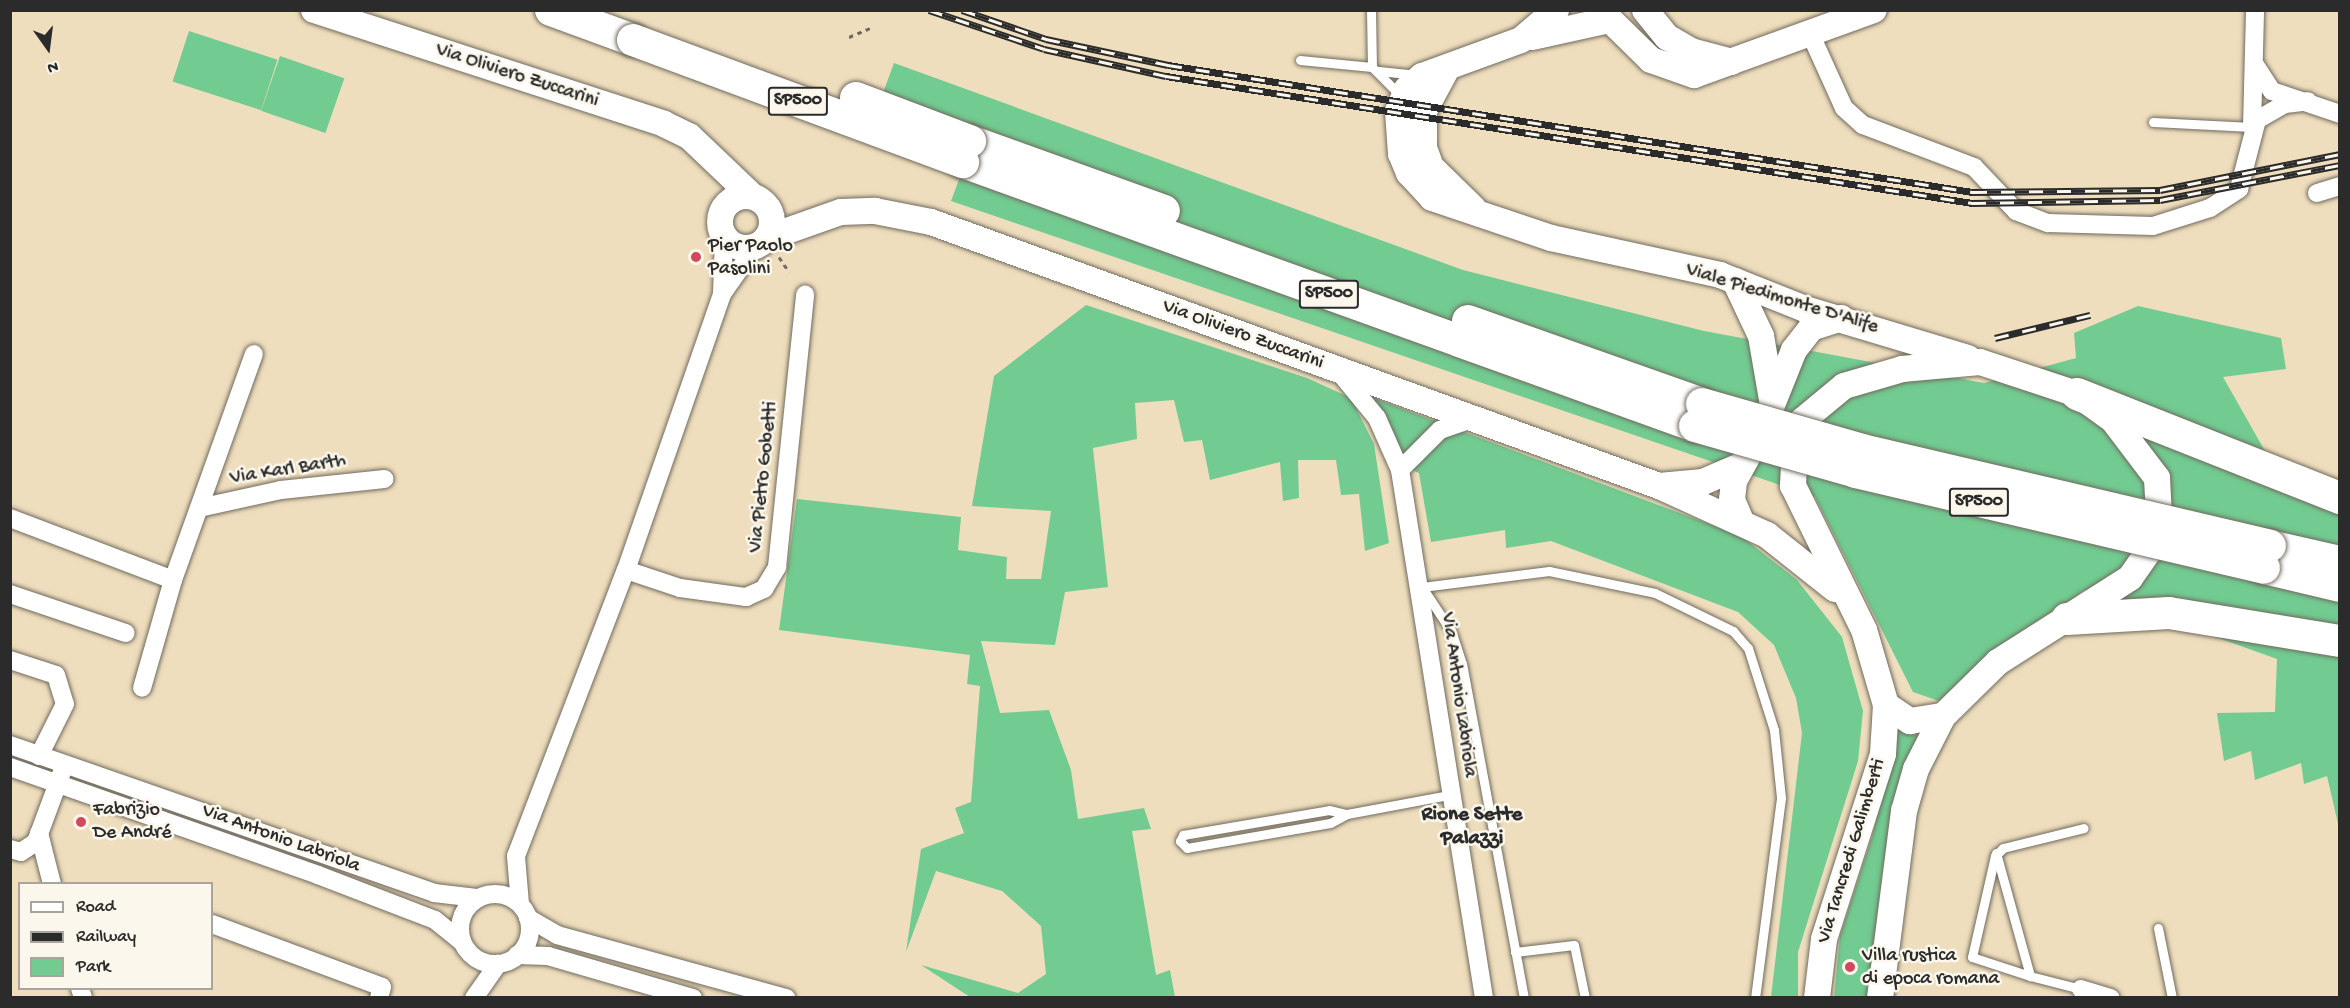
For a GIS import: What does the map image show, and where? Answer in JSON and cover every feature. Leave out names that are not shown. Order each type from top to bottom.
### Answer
[{"type":"highway","name":"SP500","points":[[551,10],[630,23],[967,151],[1857,472],[2267,557],[2340,562]]},
{"type":"highway","points":[[2077,394],[2340,498]]},
{"type":"highway","name":"SP500","points":[[2267,557],[2340,586]]},
{"type":"highway","points":[[2067,619],[2169,613],[2340,641]]},
{"type":"main road","name":"Via Oliviero Zuccarini","points":[[314,10],[356,18],[664,124],[689,136],[757,199],[822,214],[875,211],[932,222],[1659,486],[1741,521]]},
{"type":"main road","points":[[1513,43],[1536,10]]},
{"type":"main road","points":[[1513,43],[1556,10]]},
{"type":"main road","points":[[1645,10],[1667,37],[1691,51],[1732,62]]},
{"type":"main road","points":[[1402,98],[1434,73],[1513,43],[1604,15],[1633,46],[1668,69],[1694,75],[1874,10]]},
{"type":"main road","name":"Viale Piedimonte D'Alife","points":[[1434,73],[1424,111],[1424,148],[1443,182],[1479,214]]},
{"type":"main road","name":"Viale Piedimonte D'Alife","points":[[1402,98],[1396,133],[1409,173],[1432,198],[1551,238],[1735,281],[1841,318],[1980,362]]},
{"type":"main road","points":[[711,157],[723,226],[738,247],[766,246],[772,214],[757,199],[736,198],[723,226]]},
{"type":"main road","name":"Via Oliviero Zuccarini","points":[[766,246],[822,214]]},
{"type":"main road","points":[[1735,281],[1761,336],[1773,407]]},
{"type":"main road","points":[[1741,521],[1731,493],[1740,466],[1773,407],[1800,338],[1824,321],[1841,318]]},
{"type":"main road","name":"Via Tancredi Galimberti","points":[[1816,998],[1824,939],[1882,754],[1886,705],[1878,665],[1793,486],[1791,462],[1803,420],[1822,399],[1876,375],[1980,362],[2077,394],[2139,449],[2157,478],[2162,507],[2160,535],[2130,578],[1998,662],[1943,716],[1916,769],[1904,811],[1880,998]]},
{"type":"main road","name":"Via Oliviero Zuccarini","points":[[1659,486],[1703,482],[1740,466]]},
{"type":"main road","name":"Via Tancredi Galimberti","points":[[1741,521],[1789,548],[1846,600]]},
{"type":"main road","points":[[1886,705],[1910,721],[1943,716]]},
{"type":"street","points":[[1810,33],[1844,108],[1863,125],[1974,167],[2016,212],[2048,224],[2153,226],[2210,208],[2239,189],[2252,127],[2254,10]]},
{"type":"street","points":[[2254,57],[2261,80],[2272,91],[2308,101],[2340,114]]},
{"type":"street","points":[[2252,127],[2268,111],[2308,101]]},
{"type":"street","points":[[2317,193],[2340,186]]},
{"type":"street","points":[[481,980],[474,957],[462,942],[460,923],[515,865],[626,570],[722,294],[723,226]]},
{"type":"street","points":[[722,294],[766,246]]},
{"type":"street","name":"Via Pietro Gobetti","points":[[626,570],[680,588],[746,597],[764,589],[777,567],[805,294]]},
{"type":"street","points":[[142,688],[173,580],[254,354]]},
{"type":"street","name":"Via Antonio Labriola","points":[[1337,370],[1377,418],[1400,470],[1422,587],[1423,631],[1484,998]]},
{"type":"street","points":[[1400,470],[1440,430],[1474,418]]},
{"type":"street","name":"Via Karl Barth","points":[[199,508],[281,490],[384,479]]},
{"type":"street","points":[[10,518],[173,580]]},
{"type":"street","points":[[10,594],[126,633]]},
{"type":"street","points":[[10,660],[56,675],[65,704],[39,756]]},
{"type":"street","name":"Via Antonio Labriola","points":[[10,745],[434,893],[484,896]]},
{"type":"street","points":[[10,849],[21,852],[39,833],[56,783],[66,765]]},
{"type":"street","name":"Via Antonio Labriola","points":[[10,767],[424,916],[462,942]]},
{"type":"street","points":[[39,833],[51,882]]},
{"type":"street","points":[[515,865],[527,941],[517,955]]},
{"type":"street","points":[[484,896],[524,911],[556,935],[786,998]]},
{"type":"street","points":[[213,924],[382,987],[379,998]]},
{"type":"street","points":[[474,998],[481,980],[498,963],[517,955],[548,956],[693,998]]},
{"type":"street","points":[[474,957],[498,963]]},
{"type":"street","points":[[2081,989],[2111,998]]},
{"type":"lane","points":[[1371,10],[1375,69],[1402,98]]},
{"type":"lane","points":[[1300,60],[1434,73]]},
{"type":"lane","points":[[2153,122],[2252,127]]},
{"type":"lane","points":[[1524,998],[1462,664],[1451,631],[1422,587],[1549,571],[1655,592],[1733,631],[1748,648],[1774,730],[1781,798],[1755,998]]},
{"type":"lane","points":[[1347,814],[1329,810],[1183,836],[1180,841],[1187,848],[1330,823],[1347,814],[1449,795]]},
{"type":"lane","points":[[1996,853],[2084,828]]},
{"type":"lane","points":[[1996,853],[1972,957],[2030,976],[2081,989]]},
{"type":"lane","points":[[1996,853],[2030,976]]},
{"type":"lane","points":[[2158,928],[2172,998]]},
{"type":"lane","points":[[1515,952],[1574,945],[1585,998]]},
{"type":"path","points":[[849,37],[873,27]]},
{"type":"path","points":[[766,246],[789,272]]},
{"type":"green space","points":[[189,31],[277,60],[261,110],[173,81]]},
{"type":"green space","points":[[280,56],[344,78],[325,133],[261,111]]},
{"type":"green space","points":[[894,63],[1463,270],[1704,331],[1984,383],[2076,358],[2074,333],[2138,306],[2281,338],[2286,369],[2223,377],[2265,451],[2339,483],[2339,828],[2327,776],[2304,784],[2301,763],[2255,780],[2251,751],[2224,761],[2217,713],[2275,712],[2277,659],[2084,590],[1939,701],[1913,692],[1815,497],[951,201],[977,131],[883,93]]},
{"type":"green space","points":[[1086,305],[1307,378],[1351,398],[1374,444],[1389,543],[1365,551],[1359,494],[1341,495],[1336,460],[1298,460],[1299,498],[1283,501],[1280,462],[1210,480],[1202,440],[1184,442],[1174,400],[1135,403],[1137,439],[1093,448],[1108,587],[1065,592],[1055,645],[981,641],[1000,713],[1049,710],[1071,770],[1078,819],[1144,808],[1151,829],[1132,831],[1156,975],[1170,970],[1175,997],[970,997],[921,965],[1018,993],[1046,974],[1041,926],[1002,891],[936,871],[906,952],[921,849],[964,833],[955,808],[971,802],[980,686],[967,684],[970,655],[779,630],[797,499],[961,517],[958,550],[1007,557],[1006,579],[1041,579],[1051,511],[972,506],[994,376]]},
{"type":"green space","points":[[1376,399],[1741,536],[1797,580],[1842,637],[1863,711],[1858,761],[1798,952],[1798,997],[1771,997],[1802,733],[1796,698],[1774,645],[1738,612],[1551,541],[1506,548],[1505,530],[1431,542],[1419,473],[1398,464],[1370,407]]},
{"type":"green space","points":[[1897,731],[1920,736],[1891,820],[1867,997],[1834,998],[1840,936],[1872,837]]},
{"type":"railway","points":[[929,10],[1044,49],[1166,76],[1972,203],[2160,200],[2340,165]]},
{"type":"railway","points":[[962,10],[1046,39],[1168,65],[1973,192],[2160,190],[2340,154]]},
{"type":"railway","points":[[1995,338],[2090,315]]},
{"type":"place","name":"Pier Paolo Pasolini","points":[[696,257]]},
{"type":"place","name":"Fabrizio De André","points":[[81,822]]},
{"type":"place","name":"Villa rustica di epoca romana","points":[[1850,967]]},
{"type":"district","name":"Rione Sette Palazzi","points":[[1472,828]]}]
